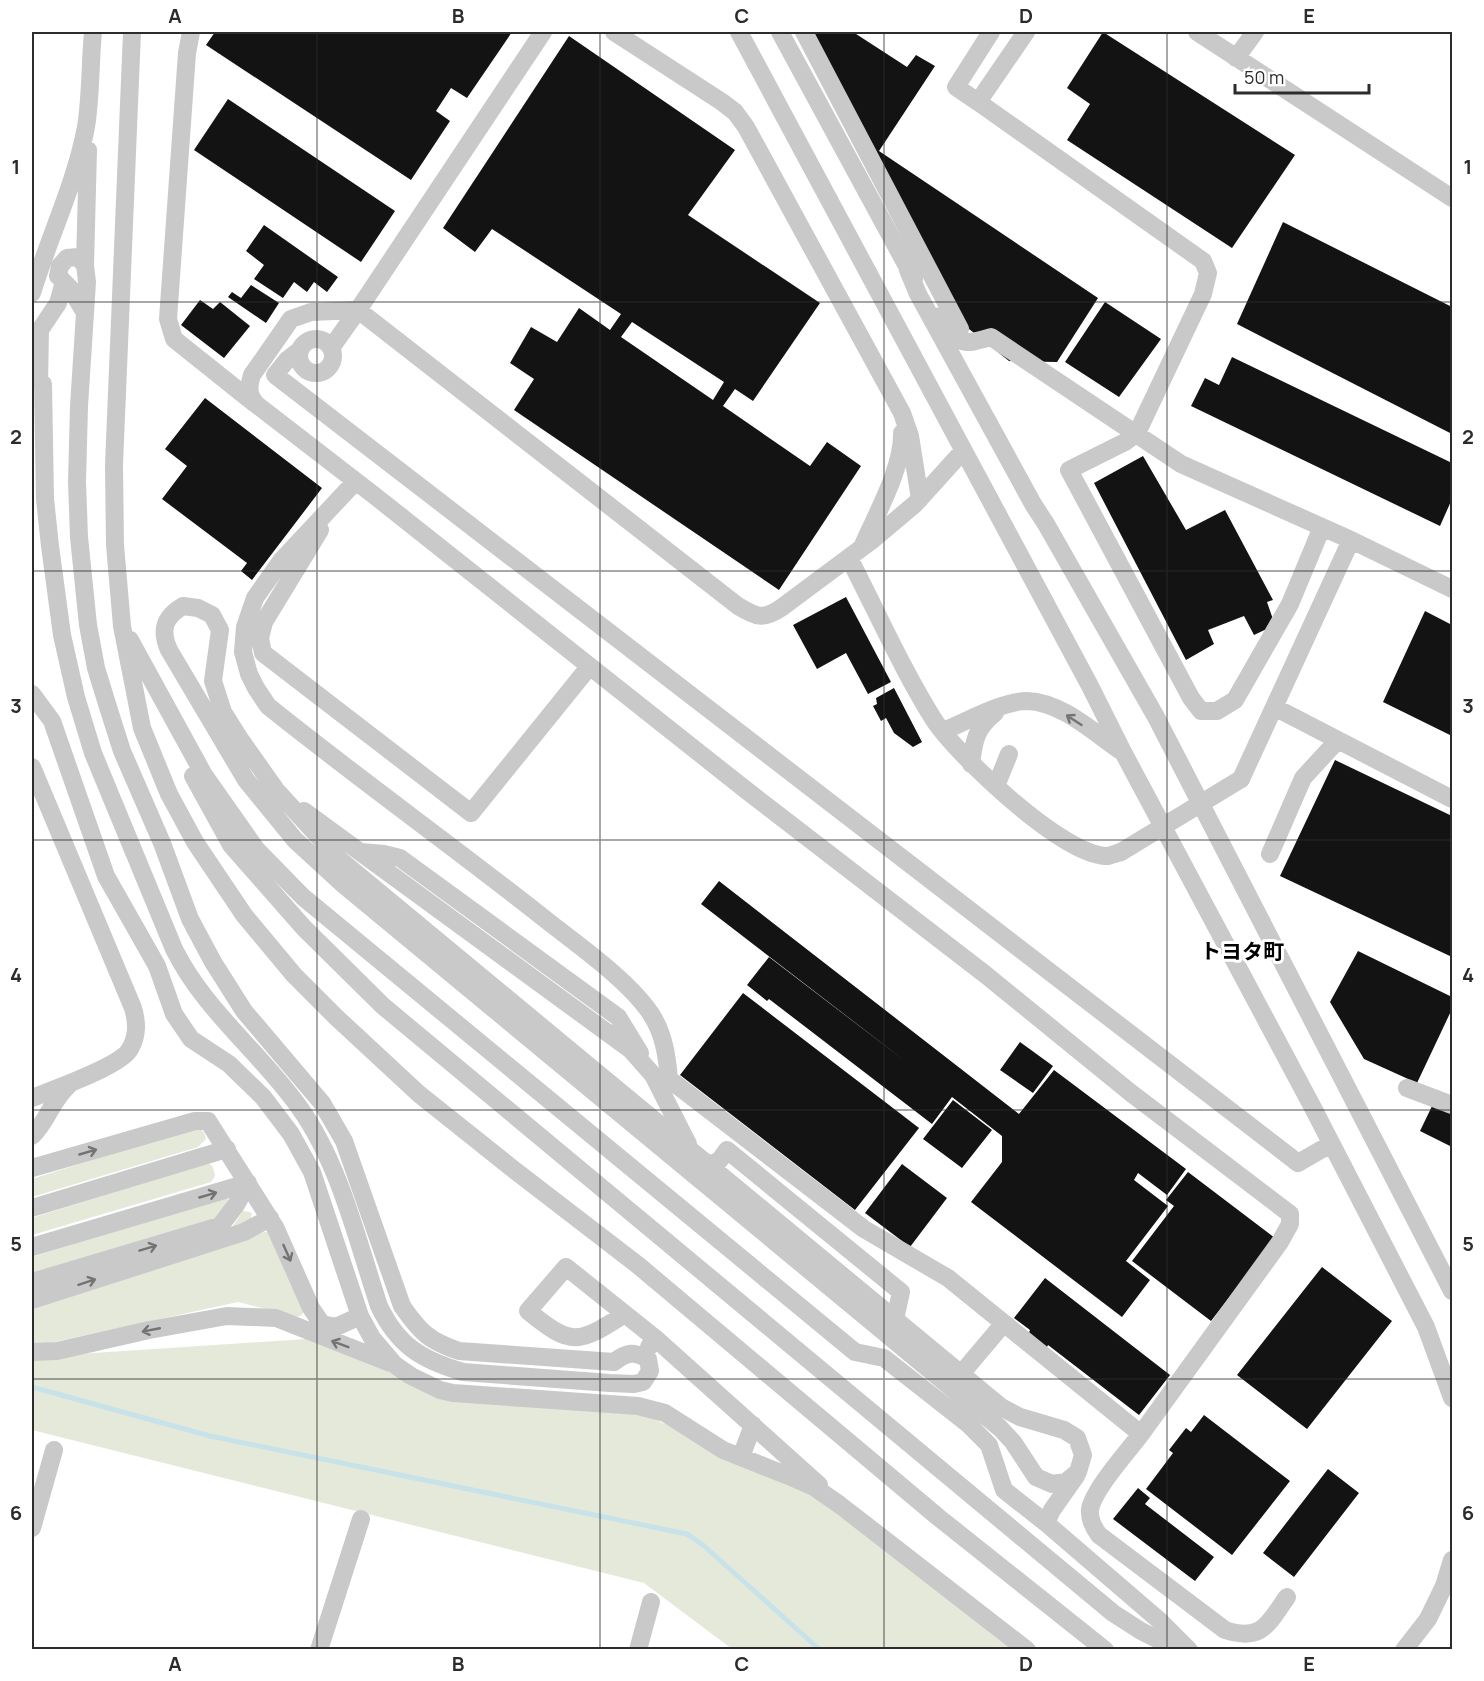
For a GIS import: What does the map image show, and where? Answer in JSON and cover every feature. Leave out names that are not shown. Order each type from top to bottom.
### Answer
[{"type":"street","points":[[32,293],[77,165],[86,126],[93,32]]},
{"type":"street","points":[[132,32],[114,465],[115,545],[122,626],[142,728],[169,794],[195,842],[244,915],[294,975],[419,1094],[639,1266],[929,1509],[1105,1650]]},
{"type":"street","points":[[191,32],[187,52],[168,319],[174,339],[589,667],[986,975],[1131,1093],[1290,1214],[1290,1224],[1280,1242],[1095,1495],[1090,1510],[1092,1524],[1099,1535],[1225,1630],[1239,1635],[1256,1634],[1265,1628],[1287,1597]]},
{"type":"street","points":[[331,348],[543,32]]},
{"type":"street","points":[[614,32],[735,112],[746,127],[902,413],[910,436],[920,499]]},
{"type":"street","points":[[739,32],[1090,686],[1331,1144],[1426,1327],[1452,1398]]},
{"type":"street","points":[[780,32],[908,270],[923,303],[1033,504],[1156,717],[1452,1291]]},
{"type":"street","points":[[804,32],[968,344]]},
{"type":"street","points":[[991,32],[956,87],[1203,261],[1208,273],[1203,294],[1137,433],[1125,442],[1069,470],[1191,698],[1201,711],[1217,711],[1235,700],[1290,604],[1322,527]]},
{"type":"street","points":[[978,102],[1026,32]]},
{"type":"street","points":[[1197,32],[1452,198]]},
{"type":"street","points":[[1236,58],[1255,32]]},
{"type":"street","points":[[64,282],[58,303],[40,330],[39,384],[43,384],[45,499],[62,636],[76,697],[93,753],[174,949],[185,970],[203,997],[300,1107],[334,1168],[380,1306],[388,1324],[401,1341],[420,1356],[441,1366],[463,1372],[610,1383],[643,1382],[650,1371],[648,1359],[637,1353],[625,1353],[614,1362],[459,1352],[437,1343],[417,1327],[402,1306],[344,1141],[322,1103],[244,1011],[213,962],[190,919],[162,843],[122,751],[96,668],[88,626],[79,537],[77,482],[87,282],[85,265],[90,71]]},
{"type":"street","points":[[84,311],[70,288],[58,276],[60,266],[67,258],[78,257],[85,265]]},
{"type":"street","points":[[908,270],[952,333],[961,341],[968,344],[991,336],[1181,464],[1351,540],[1452,589]]},
{"type":"street","points":[[257,405],[250,397],[249,385],[252,375],[291,320],[311,312],[358,310],[754,616],[769,616],[855,553],[920,499],[963,451]]},
{"type":"street","points":[[301,349],[299,360],[305,370],[316,373],[327,370],[330,366],[333,355],[331,348],[324,341],[314,340],[308,341],[287,360],[275,375],[1298,1163],[1331,1144]]},
{"type":"street","points":[[902,413],[902,447],[896,467],[855,553],[915,686],[943,731],[971,764],[1028,814],[1070,842],[1096,854],[1109,856],[1121,852],[1241,779],[1351,540]]},
{"type":"street","points":[[356,482],[281,561],[255,598],[245,627],[243,652],[252,681],[268,706],[378,793],[490,874],[608,969],[651,1013],[663,1036],[669,1079],[864,1229],[948,1278],[1141,1434]]},
{"type":"street","points":[[337,501],[264,622],[260,638],[262,653],[471,813],[589,667]]},
{"type":"street","points":[[1046,1523],[1052,1510],[1078,1472],[1083,1455],[1077,1438],[1064,1430],[1020,1417],[1001,1407],[340,860],[276,790],[223,712],[213,681],[220,630],[212,615],[198,608],[183,606],[171,613],[165,625],[163,637],[169,650],[246,780],[295,840],[353,893],[1000,1428],[1013,1442],[1036,1477],[1052,1484],[1066,1482],[1078,1472]]},
{"type":"street","points":[[122,626],[204,775],[256,849],[303,897],[855,1352],[884,1358],[968,1424],[989,1445],[1004,1490],[1160,1621],[1189,1650]]},
{"type":"street","points":[[122,626],[179,751],[231,845],[304,928],[383,1006],[1113,1613],[1141,1631],[1179,1650]]},
{"type":"street","points":[[32,694],[52,721],[106,876],[157,966],[174,1014],[191,1039],[229,1064],[263,1096],[291,1134],[312,1172],[360,1316],[384,1355],[423,1383],[453,1393],[638,1406],[665,1413],[723,1450],[814,1487],[1028,1650]]},
{"type":"street","points":[[943,731],[1006,705],[1027,701],[1057,708],[1123,752]]},
{"type":"street","points":[[971,764],[974,741],[982,723],[1006,705]]},
{"type":"street","points":[[1274,707],[1452,799]]},
{"type":"street","points":[[1270,854],[1303,778],[1338,740]]},
{"type":"street","points":[[996,786],[1010,754]]},
{"type":"street","points":[[32,767],[133,1008],[137,1025],[130,1050],[120,1059],[32,1098]]},
{"type":"street","points":[[276,790],[631,1050],[653,1075],[691,1150]]},
{"type":"street","points":[[32,1136],[40,1128],[62,1090],[74,1081]]},
{"type":"street","points":[[1407,1088],[1451,1101]]},
{"type":"street","points":[[32,1168],[195,1121],[208,1121],[270,1218],[311,1308],[322,1324],[336,1327],[360,1316]]},
{"type":"street","points":[[32,1208],[227,1149]]},
{"type":"street","points":[[708,1165],[719,1161],[727,1150],[901,1292],[895,1319]]},
{"type":"street","points":[[32,1247],[248,1183]]},
{"type":"street","points":[[32,1282],[220,1226],[236,1205],[248,1183]]},
{"type":"street","points":[[32,1300],[244,1232],[270,1218]]},
{"type":"street","points":[[625,1314],[600,1330],[583,1337],[572,1338],[551,1330],[528,1311],[566,1267],[625,1314],[655,1338],[842,1507]]},
{"type":"street","points":[[297,1327],[309,1316],[311,1308]]},
{"type":"street","points":[[32,1352],[57,1351],[149,1330],[227,1316],[276,1318],[395,1365]]},
{"type":"street","points":[[961,1374],[1004,1323]]},
{"type":"street","points":[[642,1356],[655,1338]]},
{"type":"street","points":[[741,1457],[753,1425]]},
{"type":"street","points":[[32,1528],[54,1450]]},
{"type":"street","points":[[319,1650],[361,1519]]},
{"type":"street","points":[[1404,1650],[1428,1619],[1444,1586],[1452,1560]]},
{"type":"street","points":[[638,1650],[651,1602]]},
{"type":"shaded area","points":[[196,1127],[203,1131],[206,1139],[198,1147],[32,1197],[32,1179]]},
{"type":"shaded area","points":[[210,1164],[213,1167],[215,1176],[211,1182],[32,1235],[32,1218]]},
{"type":"shaded area","points":[[221,1198],[229,1199],[220,1218],[32,1277],[32,1257]]},
{"type":"shaded area","points":[[243,1211],[252,1214],[250,1222],[231,1229]]},
{"type":"shaded area","points":[[268,1231],[304,1310],[302,1315],[297,1317],[238,1302],[45,1344],[32,1343],[32,1304]]},
{"type":"shaded area","points":[[321,1338],[435,1395],[644,1415],[705,1441],[817,1493],[1020,1649],[732,1649],[644,1583],[32,1430],[32,1357]]},
{"type":"building","points":[[215,32],[512,32],[467,98],[451,88],[436,111],[450,121],[411,180],[206,45]]},
{"type":"building","points":[[800,32],[853,32],[907,67],[916,55],[935,66],[879,151],[1098,298],[1057,362],[1009,361],[964,325]]},
{"type":"building","points":[[1103,32],[1295,155],[1232,248],[1067,140],[1090,104],[1067,88]]},
{"type":"building","points":[[569,36],[735,150],[688,215],[820,303],[753,401],[735,389],[723,406],[810,466],[827,442],[861,466],[779,590],[514,410],[534,379],[510,363],[531,327],[557,342],[579,308],[610,330],[621,314],[492,229],[475,252],[443,228]],"holes":[[[632,322],[724,382],[713,400],[621,337]]]},
{"type":"building","points":[[228,99],[395,211],[361,262],[194,150]]},
{"type":"building","points":[[1283,222],[1452,307],[1452,434],[1237,324]]},
{"type":"building","points":[[264,225],[338,277],[327,292],[314,282],[307,292],[294,282],[283,298],[254,279],[264,265],[246,251]]},
{"type":"building","points":[[251,285],[279,303],[266,323],[228,297],[232,292],[241,298]]},
{"type":"building","points":[[200,300],[213,309],[220,302],[250,326],[224,358],[181,325]]},
{"type":"building","points":[[1105,302],[1161,339],[1119,397],[1065,362]]},
{"type":"building","points":[[1232,357],[1452,463],[1452,499],[1440,526],[1191,406],[1205,378],[1219,385]]},
{"type":"building","points":[[205,398],[322,488],[252,580],[241,571],[247,563],[162,499],[187,466],[165,449]]},
{"type":"building","points":[[1143,456],[1186,530],[1225,510],[1273,600],[1267,602],[1275,625],[1254,635],[1244,616],[1208,630],[1214,644],[1186,660],[1094,483]]},
{"type":"building","points":[[846,597],[891,682],[868,694],[846,653],[817,669],[793,625]]},
{"type":"building","points":[[1425,611],[1452,625],[1452,736],[1383,702]]},
{"type":"building","points":[[894,688],[922,742],[913,747],[894,733],[886,718],[881,721],[873,706],[877,704],[876,698]]},
{"type":"building","points":[[1335,760],[1452,816],[1452,957],[1280,876]]},
{"type":"building","points":[[719,881],[1019,1114],[1054,1070],[1186,1169],[1167,1195],[1138,1173],[1134,1180],[1168,1206],[1126,1261],[1150,1280],[1122,1317],[971,1202],[1002,1162],[1002,1136],[952,1097],[932,1124],[769,999],[767,1001],[747,985],[769,957],[909,1064],[701,904]]},
{"type":"building","points":[[1358,951],[1452,997],[1452,1009],[1417,1083],[1364,1059],[1330,1002]]},
{"type":"building","points":[[743,993],[919,1128],[855,1210],[680,1075]]},
{"type":"building","points":[[1020,1042],[1053,1066],[1033,1093],[1000,1070]]},
{"type":"building","points":[[953,1100],[992,1130],[962,1168],[923,1139]]},
{"type":"building","points":[[1434,1102],[1452,1110],[1452,1147],[1420,1131]]},
{"type":"building","points":[[902,1164],[947,1198],[910,1247],[865,1213]]},
{"type":"building","points":[[1188,1172],[1275,1238],[1211,1321],[1132,1261],[1174,1206],[1166,1200]]},
{"type":"building","points":[[1322,1267],[1392,1321],[1307,1429],[1237,1375]]},
{"type":"building","points":[[1045,1278],[1170,1375],[1139,1415],[1048,1345],[1046,1349],[1028,1335],[1030,1330],[1014,1318]]},
{"type":"building","points":[[1204,1415],[1290,1481],[1232,1555],[1146,1489],[1173,1453],[1169,1450],[1186,1428],[1191,1432]]},
{"type":"building","points":[[1328,1469],[1359,1493],[1294,1577],[1263,1553]]},
{"type":"building","points":[[1138,1488],[1150,1498],[1145,1504],[1214,1557],[1195,1581],[1113,1519]]},
{"type":"waterway","points":[[32,1387],[210,1436],[687,1534],[703,1545],[820,1650]]},
{"type":"district","name":"トヨタ町","points":[[1242,951]]}]
